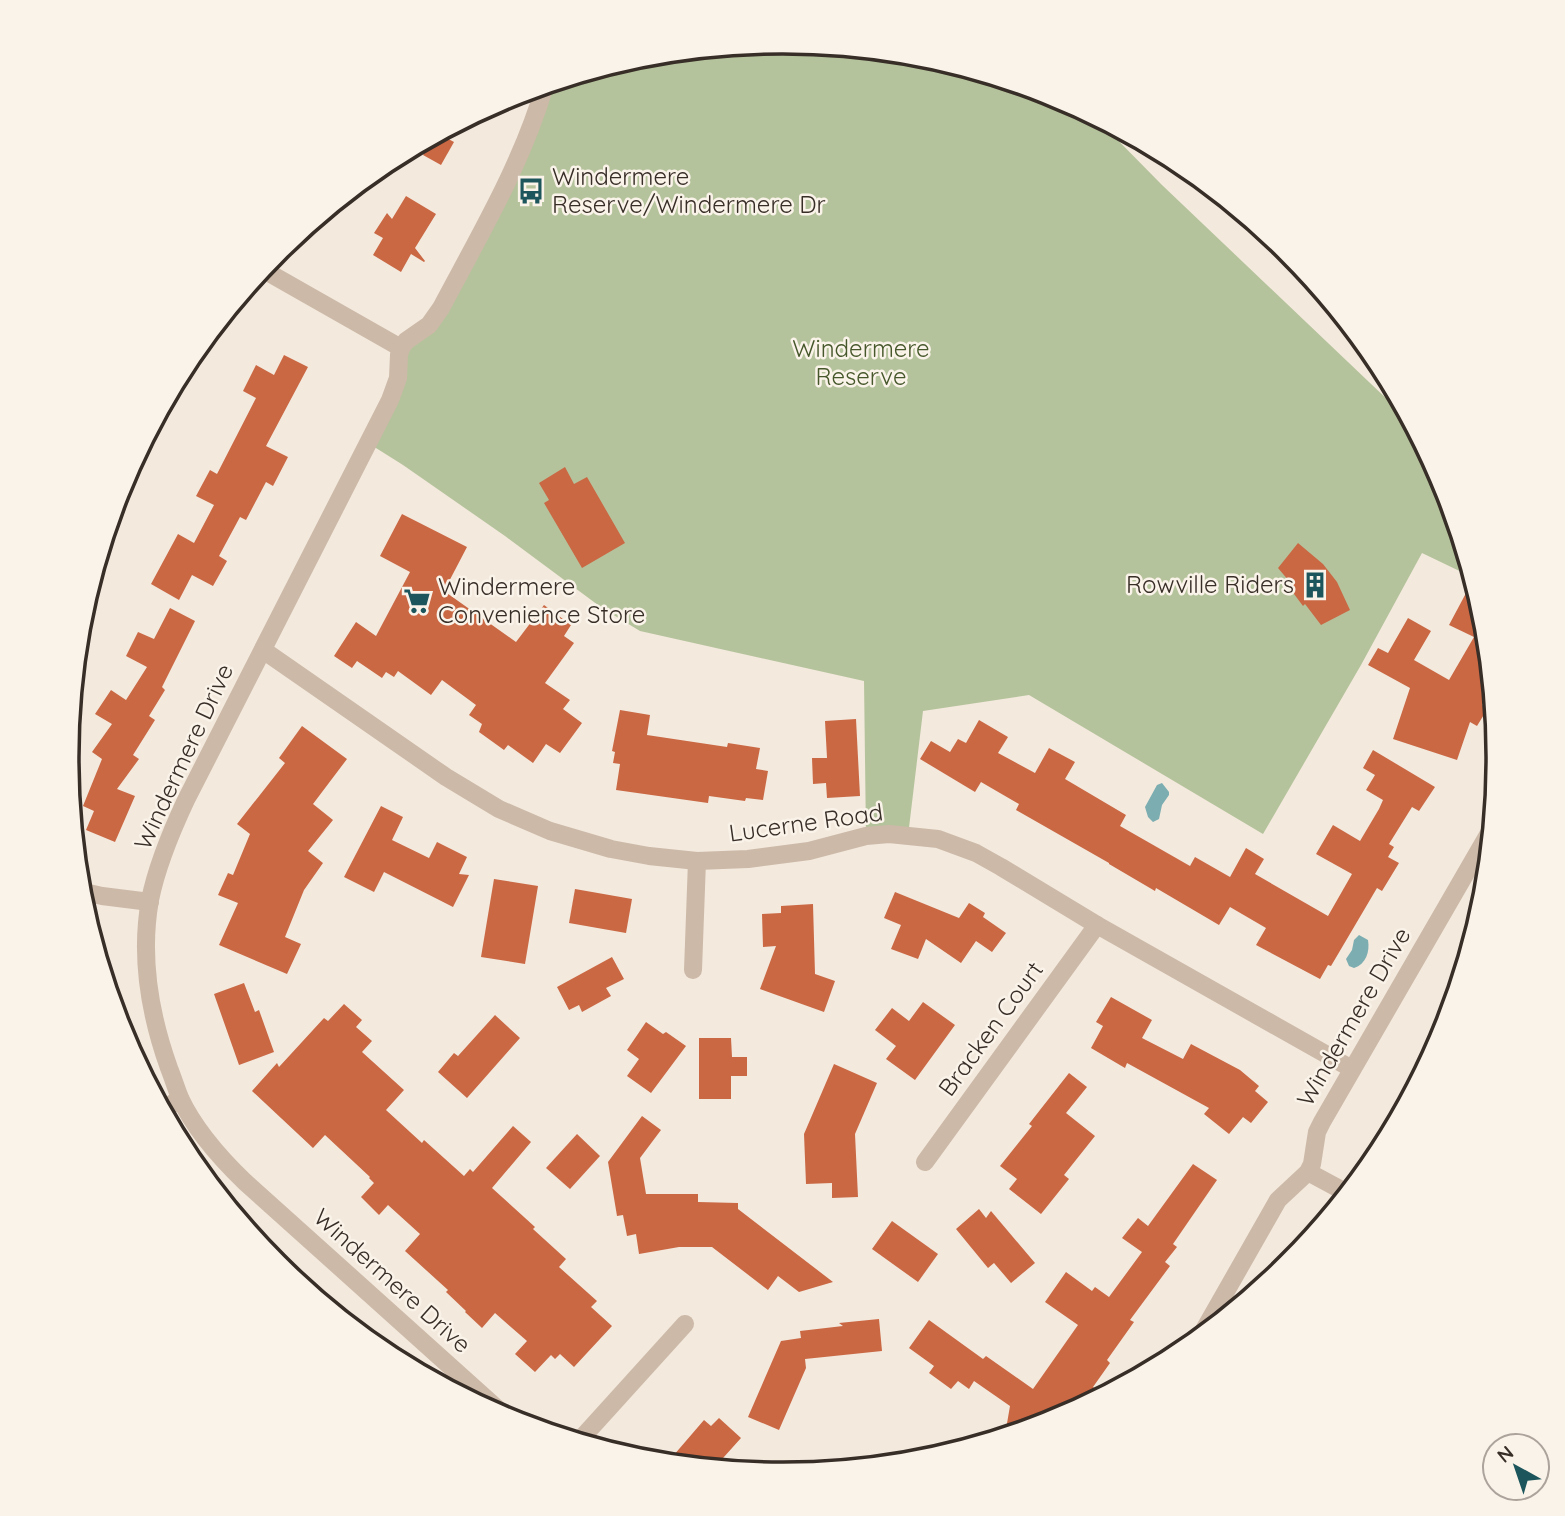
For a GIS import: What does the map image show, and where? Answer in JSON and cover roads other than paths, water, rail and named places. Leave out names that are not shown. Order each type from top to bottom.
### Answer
[{"type":"street","points":[[271,274],[401,348],[406,341],[429,325],[441,308],[517,161],[541,98]]},
{"type":"street","name":"Windermere Drive","points":[[401,348],[395,387],[207,756],[164,849],[150,902],[146,964],[162,1048],[180,1098],[197,1126],[232,1170],[480,1393]]},
{"type":"street","name":"Lucerne Road","points":[[263,650],[446,777],[499,808],[550,831],[611,849],[697,861],[748,859],[889,834],[938,839],[976,853],[1097,925],[1352,1069]]},
{"type":"street","name":"Windermere Drive","points":[[1308,1172],[1312,1164],[1317,1132],[1480,848]]},
{"type":"street","points":[[694,970],[697,861]]},
{"type":"street","points":[[92,894],[150,902]]},
{"type":"street","name":"Bracken Court","points":[[925,1162],[1097,925]]},
{"type":"street","points":[[170,1105],[180,1098]]},
{"type":"street","points":[[1213,1315],[1278,1200],[1308,1172],[1339,1189]]},
{"type":"street","points":[[586,1433],[685,1324]]},
{"type":"water","points":[[1162,783],[1169,795],[1162,805],[1159,819],[1153,822],[1145,807],[1157,785]]},
{"type":"water","points":[[1359,935],[1368,940],[1368,949],[1364,961],[1354,968],[1349,966],[1346,959]]},
{"type":"place","name":"Windermere Reserve/Windermere Dr","points":[[531,191]]},
{"type":"place","name":"Rowville Riders","points":[[1315,585]]},
{"type":"place","name":"Windermere Convenience Store","points":[[417,601]]},
{"type":"park label","name":"Windermere Reserve","points":[[861,363]]}]
